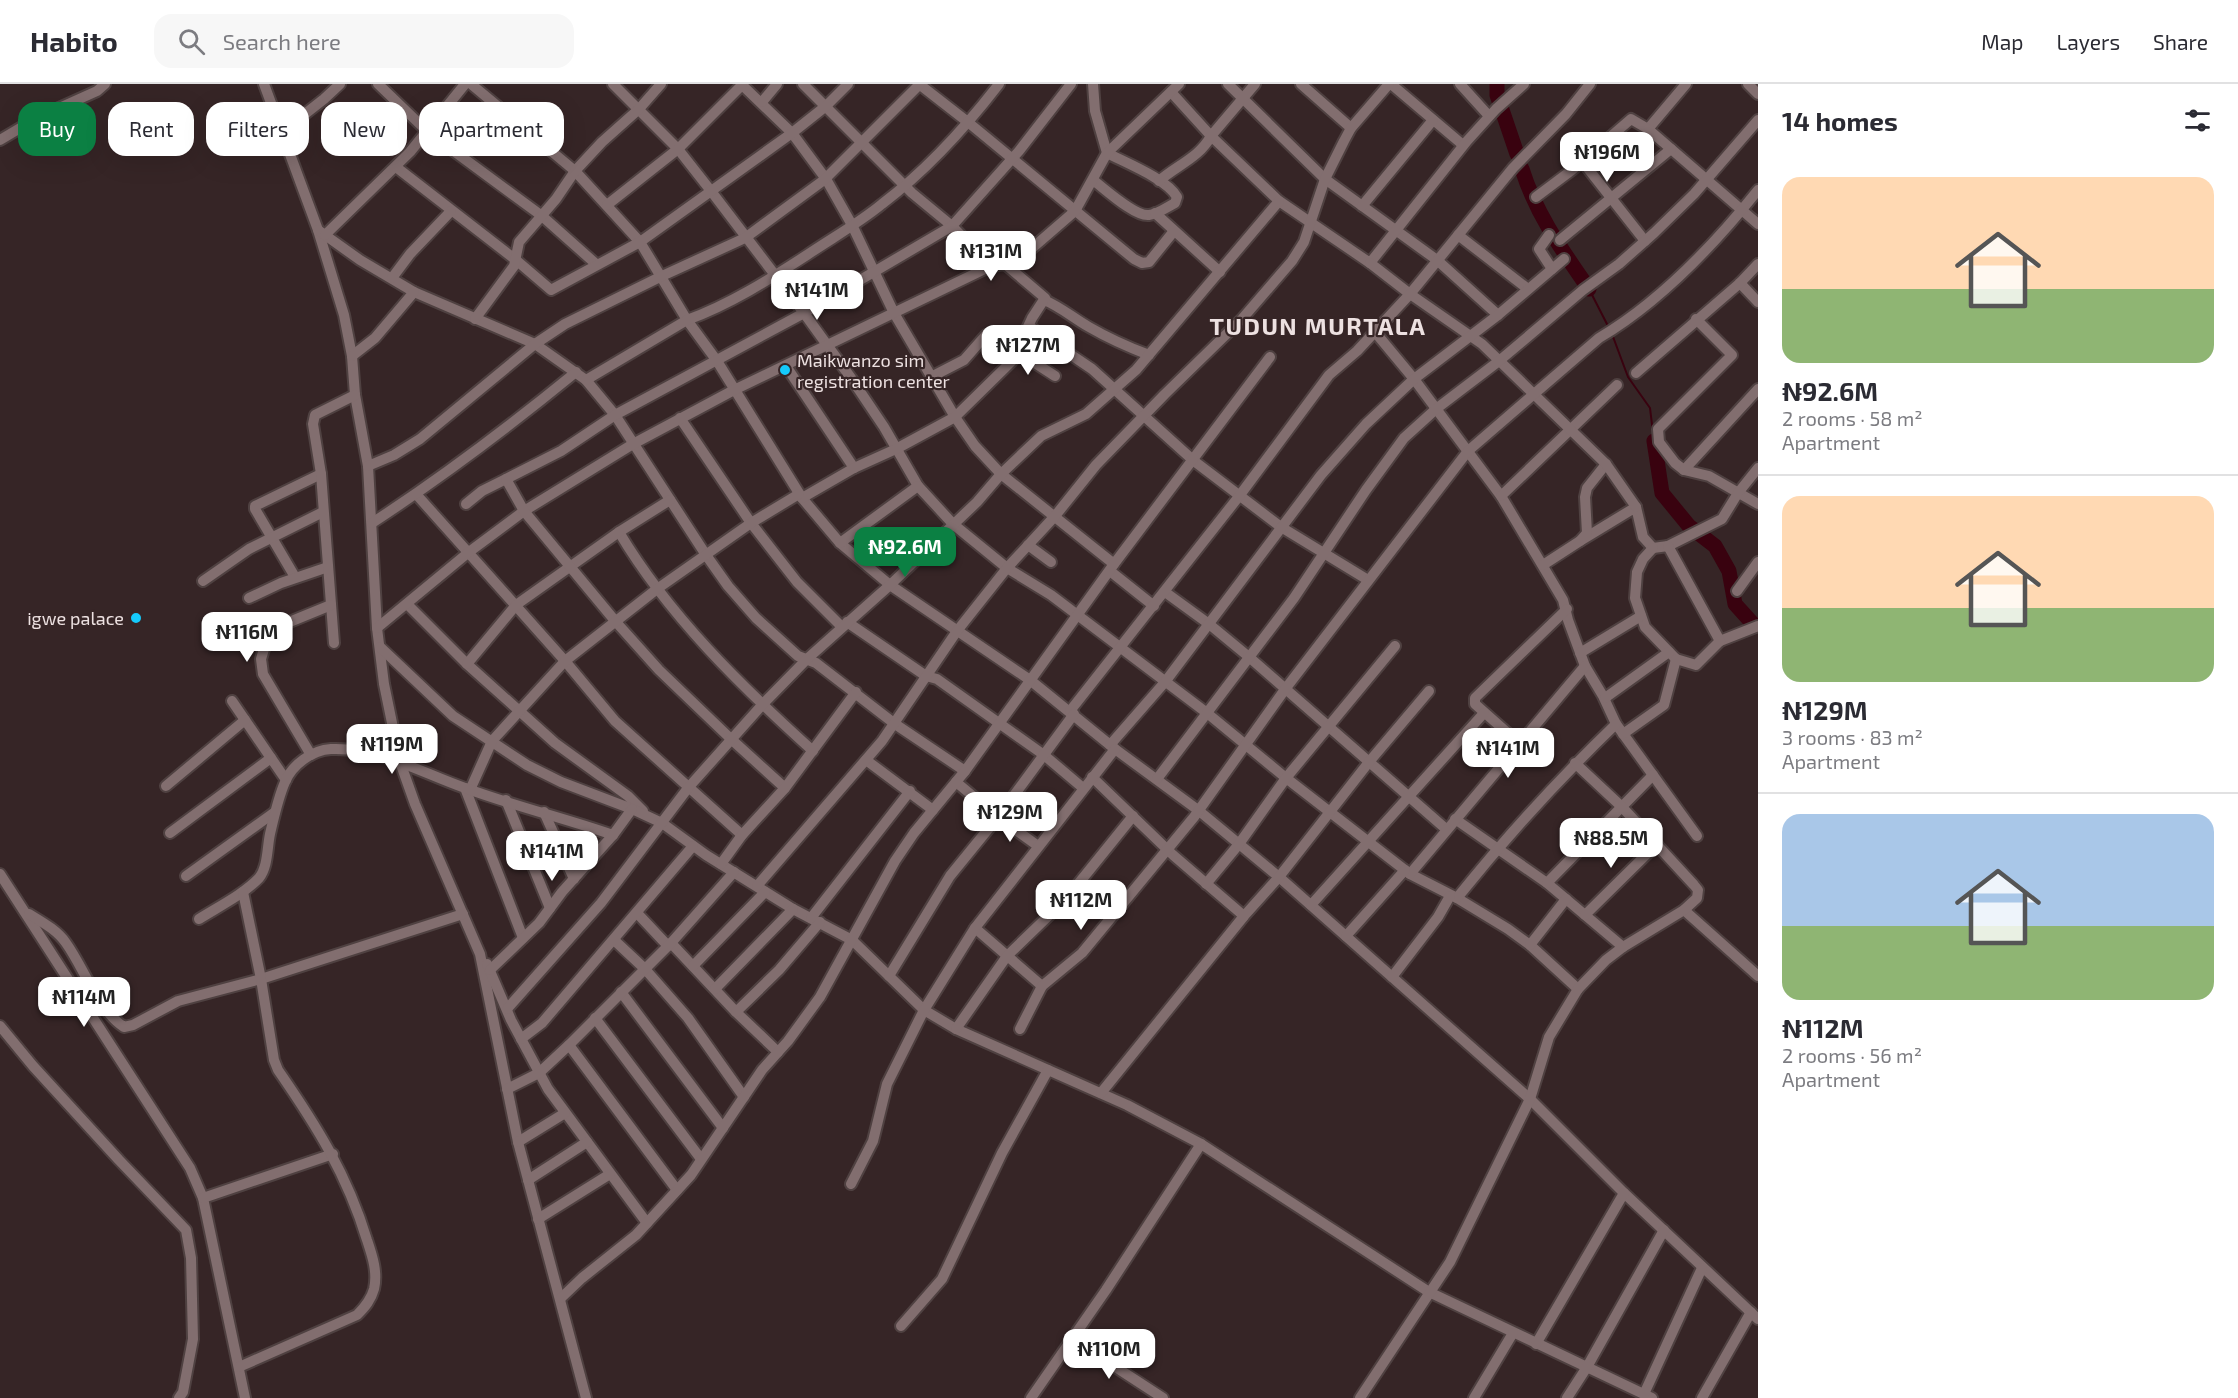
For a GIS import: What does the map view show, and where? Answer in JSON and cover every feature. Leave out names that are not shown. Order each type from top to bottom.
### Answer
[{"type":"street","points":[[0,140],[38,118],[97,91],[105,84]]},
{"type":"street","points":[[264,84],[271,102]]},
{"type":"street","points":[[309,111],[340,84]]},
{"type":"street","points":[[378,84],[419,123]]},
{"type":"street","points":[[451,102],[465,84]]},
{"type":"street","points":[[471,84],[575,171],[640,242],[687,320],[717,361],[801,496],[840,543],[890,585],[1030,681],[1112,747],[1198,810],[1279,877],[1530,1099],[1624,1193],[1754,1316],[1702,1398]]},
{"type":"street","points":[[613,84],[678,149],[776,275],[884,427],[918,486],[953,524],[1007,568],[1079,615],[1248,744],[1286,778],[1407,872],[1508,929],[1530,945],[1578,989]]},
{"type":"street","points":[[475,319],[514,266],[519,242],[542,216],[575,171],[602,142],[639,109],[661,84]]},
{"type":"street","points":[[762,102],[777,84]]},
{"type":"street","points":[[802,84],[905,186],[952,226],[991,266]]},
{"type":"street","points":[[396,167],[551,290],[640,242],[792,133],[826,106],[848,84]]},
{"type":"street","points":[[368,466],[394,455],[420,439],[535,344],[565,324],[745,238],[826,179],[920,84],[1134,260],[1142,263],[1149,262],[1174,231]]},
{"type":"street","points":[[586,380],[687,320],[702,315],[776,275],[852,225],[905,186],[969,123],[999,84]]},
{"type":"street","points":[[466,504],[482,491],[561,451],[615,415],[804,313],[952,226],[1012,159],[1071,84]]},
{"type":"street","points":[[1093,84],[1095,111],[1107,153],[1159,181],[1177,197],[1175,203],[1155,213],[1141,214],[1094,180]]},
{"type":"street","points":[[1228,84],[1325,179],[1437,260],[1498,315]]},
{"type":"street","points":[[1159,181],[1171,170],[1192,159],[1255,84]]},
{"type":"street","points":[[1301,84],[1352,128]]},
{"type":"street","points":[[693,966],[761,889],[866,760],[895,723],[957,632],[1007,568],[1055,516],[1096,465],[1242,320],[1292,261],[1304,243],[1325,179],[1352,128],[1390,84],[1463,146]]},
{"type":"street","points":[[1460,84],[1496,110]]},
{"type":"street","points":[[1370,263],[1463,146],[1524,84]]},
{"type":"street","points":[[889,976],[950,876],[998,817],[1072,713],[1329,375],[1375,332],[1410,294],[1513,168],[1566,114],[1590,84]]},
{"type":"street","points":[[1648,129],[1686,84]]},
{"type":"street","points":[[1748,84],[1758,94]]},
{"type":"street","points":[[607,205],[678,149],[742,85],[792,133],[826,179],[852,225],[894,314],[955,417],[975,446],[1000,474],[1055,516],[1154,606]]},
{"type":"street","points":[[377,628],[469,552],[524,511],[633,444],[734,390],[991,266],[1005,264],[1030,250],[1075,211],[1107,153],[1175,88],[1211,136],[1279,201],[1482,344],[1571,429],[1605,465],[1636,507],[1643,537],[1653,548]]},
{"type":"street","points":[[1362,206],[1433,120]]},
{"type":"street","points":[[1536,197],[1582,161],[1628,120],[1633,120],[1648,129],[1758,224]]},
{"type":"street","points":[[1156,778],[1294,598],[1404,438],[1436,409],[1499,361],[1645,241],[1707,179],[1758,120]]},
{"type":"street","points":[[321,232],[396,167],[419,142]]},
{"type":"street","points":[[1552,269],[1539,249],[1610,199],[1671,149]]},
{"type":"street","points":[[291,156],[321,232],[344,315],[352,356],[355,395],[368,466],[377,628],[384,684],[400,762],[415,804],[480,954],[490,970],[539,1073],[565,1113],[647,1224]]},
{"type":"street","points":[[461,156],[542,216],[596,264]]},
{"type":"street","points":[[1582,161],[1645,241]]},
{"type":"street","points":[[1020,1029],[1042,986],[1082,953],[1168,849],[1248,744],[1286,688],[1468,451],[1606,334],[1679,276],[1743,209],[1758,190]]},
{"type":"street","points":[[507,1009],[601,903],[688,788],[762,705],[807,659],[890,585],[1041,436],[1086,414],[1115,390],[1149,355],[1279,201]]},
{"type":"street","points":[[392,278],[410,254],[451,211]]},
{"type":"street","points":[[1155,213],[1220,272]]},
{"type":"street","points":[[321,232],[360,260],[414,292],[535,344],[586,380],[615,415],[728,586],[756,618],[798,656],[807,659],[856,692],[895,723],[964,771]]},
{"type":"street","points":[[1458,235],[1528,289]]},
{"type":"street","points":[[850,1184],[873,1141],[887,1084],[924,1010],[975,928],[1321,475],[1366,424],[1414,379],[1471,337],[1564,259]]},
{"type":"street","points":[[1005,264],[1041,294],[1044,300],[1061,307],[1086,325],[1115,341],[1149,355]]},
{"type":"street","points":[[1636,374],[1740,283],[1758,264]]},
{"type":"street","points":[[1740,283],[1758,302]]},
{"type":"street","points":[[352,356],[375,338],[414,292]]},
{"type":"street","points":[[523,938],[468,789],[492,741],[565,661],[657,589],[751,523],[955,417],[1012,361],[1030,327],[1032,318],[1044,300]]},
{"type":"street","points":[[1696,320],[1732,355],[1658,429],[1659,442],[1675,463],[1684,470],[1709,476],[1758,504]]},
{"type":"street","points":[[1030,327],[1080,359],[1194,461],[1281,527],[1368,580]]},
{"type":"street","points":[[1375,332],[1414,379],[1501,496],[1544,565],[1567,609],[1568,620],[1585,666],[1605,698],[1616,724],[1696,836]]},
{"type":"street","points":[[931,376],[964,360],[986,335]]},
{"type":"street","points":[[1018,352],[1055,376]]},
{"type":"street","points":[[561,1298],[582,1278],[636,1235],[691,1175],[762,1070],[793,1036],[820,997],[894,861],[956,782],[1112,567],[1270,357]]},
{"type":"street","points":[[786,366],[854,468]]},
{"type":"street","points":[[372,523],[500,434],[576,372]]},
{"type":"street","points":[[1501,496],[1617,385]]},
{"type":"street","points":[[1684,470],[1758,388]]},
{"type":"street","points":[[334,642],[321,474],[313,424],[315,415],[355,395]]},
{"type":"street","points":[[680,418],[751,523],[797,582],[844,625],[926,676],[937,679],[1044,755],[1083,788]]},
{"type":"street","points":[[1580,541],[1587,533],[1585,497],[1587,488],[1605,465]]},
{"type":"street","points":[[1696,665],[1672,655],[1645,627],[1635,598],[1636,572],[1653,548],[1668,546],[1722,519],[1738,493],[1758,468]]},
{"type":"street","points":[[296,577],[255,506],[321,474]]},
{"type":"street","points":[[506,479],[524,511],[659,670],[730,739],[785,788]]},
{"type":"street","points":[[840,543],[918,486]]},
{"type":"street","points":[[416,494],[516,605],[615,721],[742,835]]},
{"type":"street","points":[[467,664],[516,605],[619,532],[670,500]]},
{"type":"street","points":[[1544,565],[1636,507]]},
{"type":"street","points":[[203,580],[249,549],[324,512]]},
{"type":"street","points":[[619,532],[657,589],[719,661],[762,705],[813,751]]},
{"type":"street","points":[[1028,545],[1051,562]]},
{"type":"street","points":[[1668,546],[1720,641]]},
{"type":"street","points":[[1737,591],[1758,562]]},
{"type":"street","points":[[249,598],[296,577],[328,567]]},
{"type":"street","points":[[1165,592],[1209,624],[1286,688],[1446,829]]},
{"type":"street","points":[[407,604],[467,664],[555,743],[628,796],[649,816]]},
{"type":"street","points":[[311,755],[263,674],[261,659],[264,649],[277,631],[287,623],[331,605]]},
{"type":"street","points":[[1520,744],[1475,704],[1475,698],[1567,609]]},
{"type":"street","points":[[1580,653],[1641,616]]},
{"type":"street","points":[[1671,677],[1696,665],[1720,641],[1758,626]]},
{"type":"street","points":[[1206,884],[1239,844],[1286,778],[1395,646]]},
{"type":"street","points":[[380,647],[453,716],[527,765],[561,782],[649,816],[793,909],[852,940],[924,1010],[956,1029],[1101,1093],[1201,1144],[1429,1293],[1536,1344],[1648,1396],[1702,1268]]},
{"type":"street","points":[[1623,734],[1664,705],[1671,677],[1672,655]]},
{"type":"street","points":[[1605,698],[1672,655]]},
{"type":"street","points":[[1346,936],[1455,819],[1585,666]]},
{"type":"street","points":[[1101,1093],[1429,691]]},
{"type":"street","points":[[721,864],[742,835],[785,788],[856,692]]},
{"type":"street","points":[[232,701],[285,780]]},
{"type":"street","points":[[1311,905],[1484,713]]},
{"type":"street","points":[[166,786],[245,720]]},
{"type":"street","points":[[1392,977],[1454,897],[1496,849],[1575,763],[1616,724]]},
{"type":"street","points":[[199,919],[243,892],[259,878],[264,867],[275,812],[285,780],[295,765],[327,749],[348,749],[400,762],[468,789],[613,835]]},
{"type":"street","points":[[170,833],[271,758]]},
{"type":"street","points":[[866,760],[933,810]]},
{"type":"street","points":[[1360,1398],[1450,1263],[1530,1099],[1549,1037],[1578,989],[1606,960],[1623,947],[1684,910],[1697,898],[1698,891],[1657,844],[1575,763]]},
{"type":"street","points":[[1547,883],[1653,775]]},
{"type":"street","points":[[1092,777],[1206,884],[1244,916]]},
{"type":"street","points":[[956,782],[1038,846]]},
{"type":"street","points":[[736,1011],[779,970],[909,791]]},
{"type":"street","points":[[506,801],[550,908]]},
{"type":"street","points":[[490,970],[550,908],[613,835],[632,809]]},
{"type":"street","points":[[186,876],[275,812]]},
{"type":"street","points":[[544,812],[574,879]]},
{"type":"street","points":[[956,1029],[1007,956],[1066,899],[1132,816]]},
{"type":"street","points":[[1455,819],[1547,883],[1623,947]]},
{"type":"street","points":[[1585,915],[1657,844]]},
{"type":"street","points":[[521,1039],[542,1023],[693,846]]},
{"type":"street","points":[[507,1089],[539,1073],[569,1045],[670,945],[734,872]]},
{"type":"street","points":[[0,874],[190,1168],[203,1198],[245,1398]]},
{"type":"street","points":[[239,1367],[357,1315],[368,1304],[375,1287],[375,1267],[357,1205],[333,1154],[278,1070],[274,1060],[261,979],[243,892]]},
{"type":"street","points":[[1530,945],[1566,899]]},
{"type":"street","points":[[715,989],[793,909]]},
{"type":"street","points":[[1684,910],[1758,975]]},
{"type":"street","points":[[26,912],[48,926],[64,941],[108,1012],[124,1027],[133,1025],[178,1001],[261,979],[463,914]]},
{"type":"street","points":[[637,913],[778,1052]]},
{"type":"street","points":[[975,928],[1042,986]]},
{"type":"street","points":[[614,940],[645,969],[688,1018],[744,1097]]},
{"type":"street","points":[[480,954],[518,1142],[586,1398]]},
{"type":"street","points":[[621,992],[723,1128]]},
{"type":"street","points":[[595,1018],[701,1160]]},
{"type":"street","points":[[0,1026],[33,1066],[186,1230],[191,1258],[193,1339],[183,1392],[179,1398]]},
{"type":"street","points":[[569,1045],[677,1190]]},
{"type":"street","points":[[901,1326],[942,1278],[1002,1153],[1048,1070]]},
{"type":"street","points":[[518,1142],[565,1113]]},
{"type":"street","points":[[528,1180],[586,1142]]},
{"type":"street","points":[[1031,1398],[1106,1290],[1201,1144]]},
{"type":"street","points":[[203,1198],[333,1154]]},
{"type":"street","points":[[538,1219],[610,1174]]},
{"type":"street","points":[[1536,1344],[1624,1193]]},
{"type":"street","points":[[1567,1398],[1664,1230]]},
{"type":"street","points":[[1474,1398],[1513,1333]]},
{"type":"street","points":[[1071,1338],[1163,1398]]},
{"type":"waterway","points":[[1497,84],[1497,95],[1517,154]]},
{"type":"waterway","points":[[1522,169],[1542,216],[1589,289]]},
{"type":"waterway","points":[[1589,289],[1608,326]]},
{"type":"waterway","points":[[1612,334],[1628,377],[1650,408],[1654,441]]},
{"type":"waterway","points":[[1654,441],[1662,493],[1689,526],[1715,546],[1729,571],[1735,604],[1753,624]]},
{"type":"place","name":"Maikwanzo sim registration center","points":[[785,370]]},
{"type":"place","name":"igwe palace","points":[[136,618]]},
{"type":"district","name":"TUDUN MURTALA","points":[[1318,325]]}]
